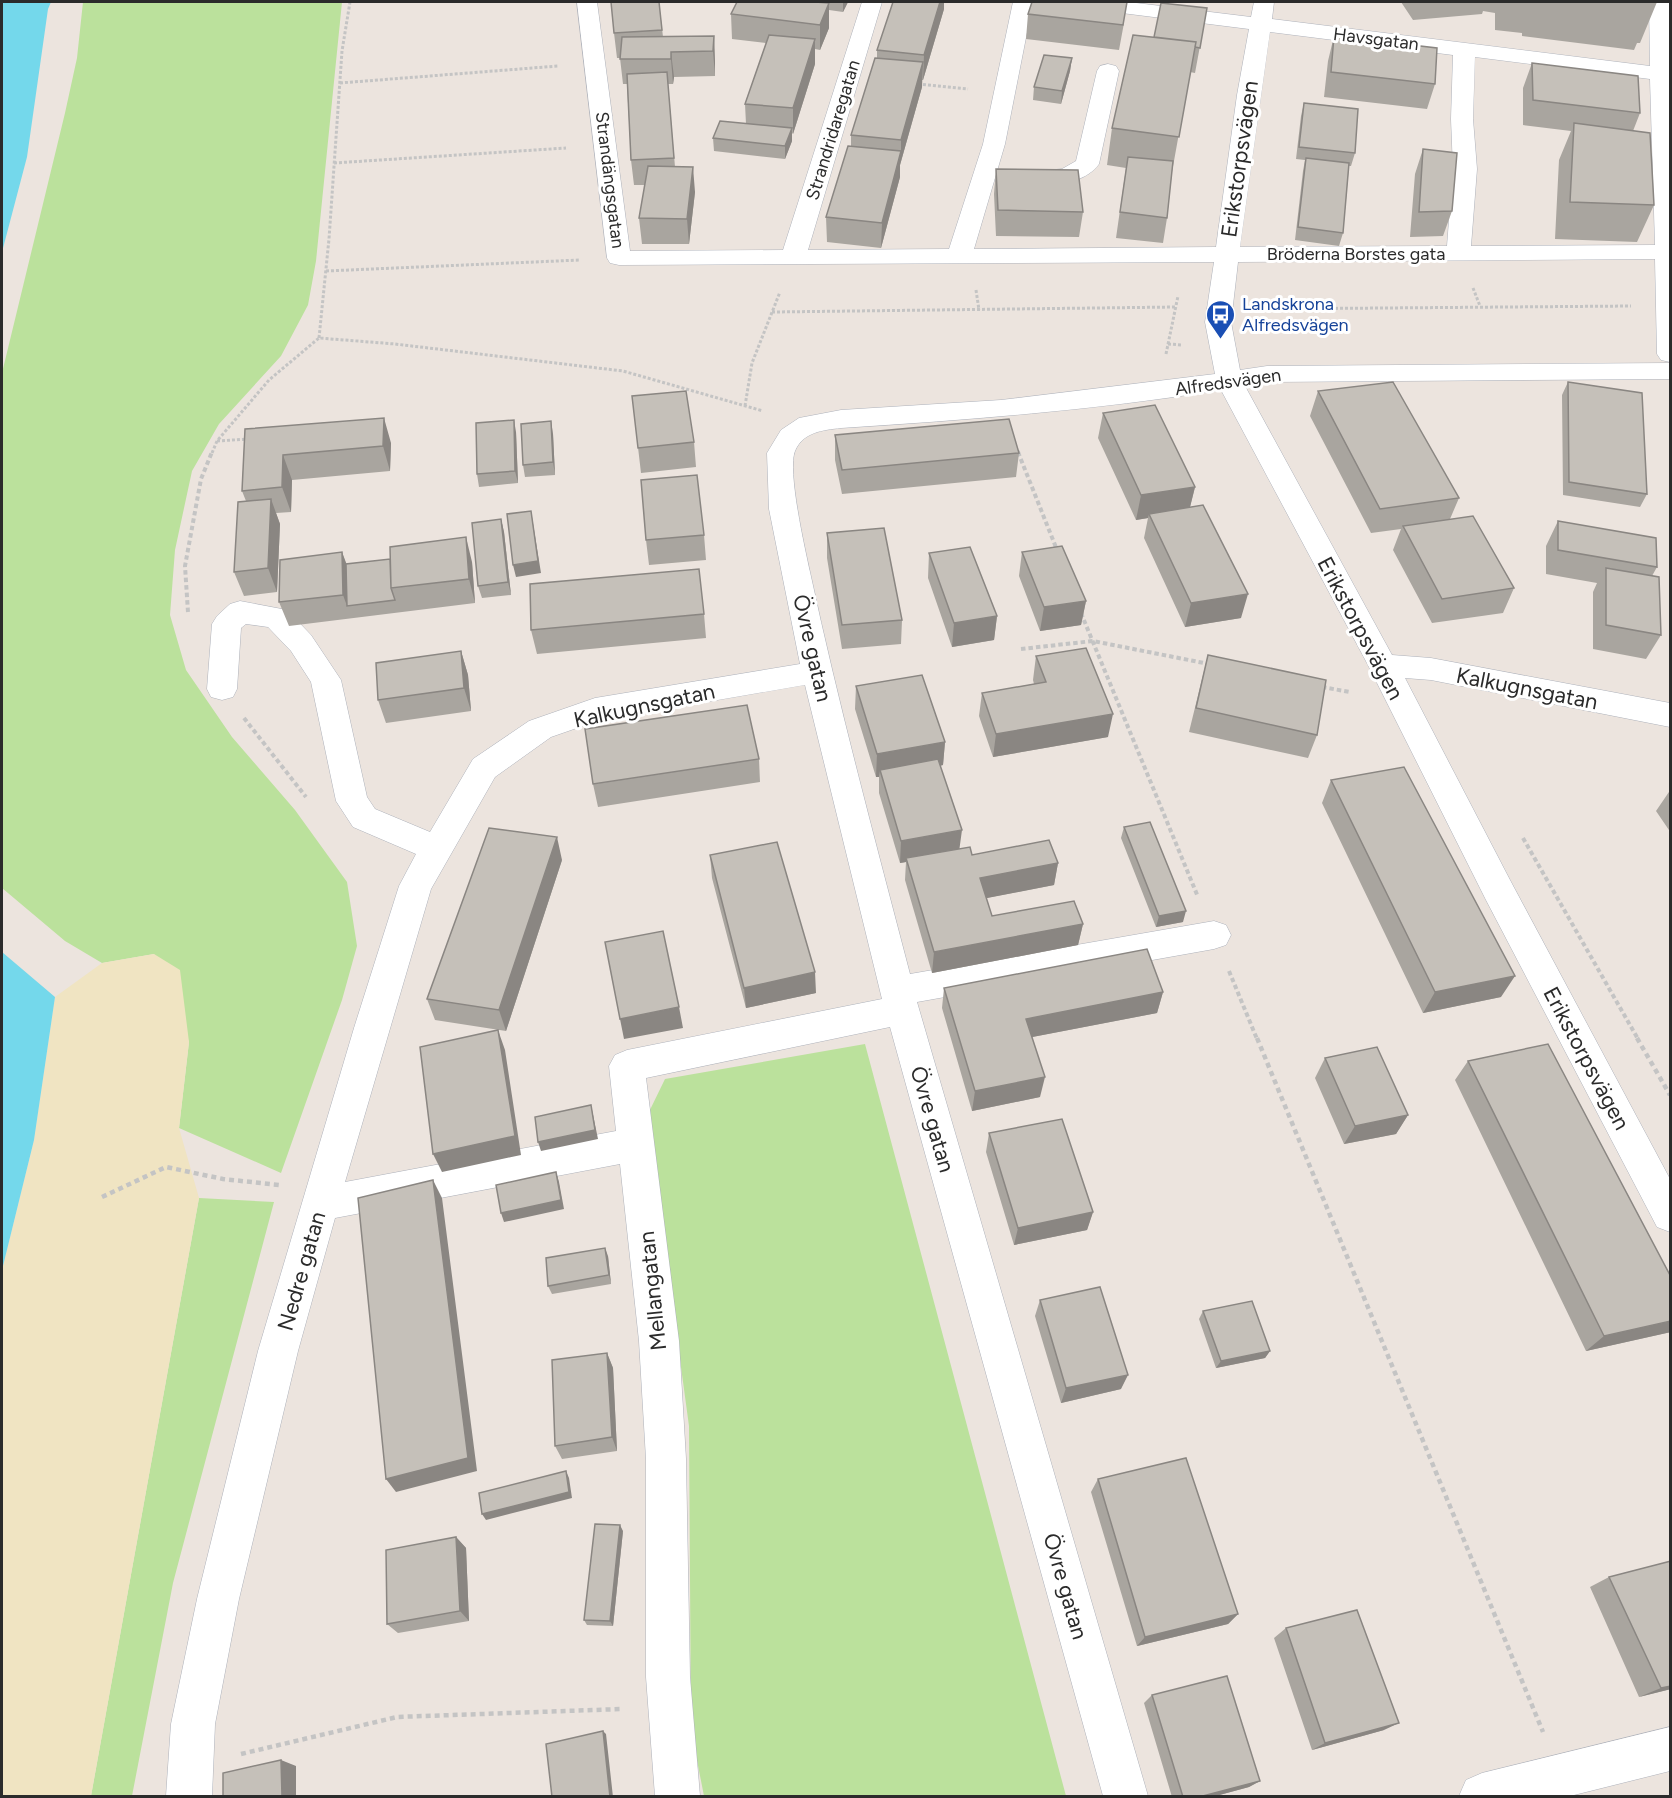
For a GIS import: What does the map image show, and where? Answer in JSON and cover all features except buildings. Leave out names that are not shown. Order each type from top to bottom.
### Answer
[{"type":"street","name":"Strandängsgatan","points":[[587,2],[619,258],[793,258]]},
{"type":"street","name":"Strandridaregatan","points":[[793,258],[872,2]]},
{"type":"street","points":[[959,257],[1002,177],[994,144],[1023,2]]},
{"type":"street","name":"Havsgatan","points":[[1082,2],[1666,74]]},
{"type":"street","name":"Erikstorpsvägen","points":[[1263,2],[1218,322],[1229,380],[1383,665],[1671,1215]]},
{"type":"street","points":[[1659,2],[1666,74],[1667,252],[1671,354]]},
{"type":"street","points":[[1458,254],[1465,169],[1462,119],[1464,50]]},
{"type":"street","points":[[1002,177],[1062,177],[1076,173],[1086,164],[1108,71]]},
{"type":"street","name":"Bröderna Borstes gata","points":[[793,258],[1667,252]]},
{"type":"street","name":"Alfredsvägen","points":[[799,430],[841,419],[1001,409],[1287,373],[1671,371]]},
{"type":"street","name":"Övre gatan","points":[[799,430],[780,453],[783,509],[817,672],[899,1001],[1126,1797]]},
{"type":"street","points":[[222,689],[226,624],[240,612],[277,618],[302,643],[326,681],[352,801],[364,818],[437,849]]},
{"type":"street","name":"Kalkugnsgatan","points":[[1383,665],[1431,669],[1671,716]]},
{"type":"street","name":"Kalkugnsgatan","points":[[484,768],[540,729],[595,710],[817,672]]},
{"type":"street","name":"Nedre gatan","points":[[190,1781],[193,1724],[218,1599],[278,1351],[322,1197],[415,886],[484,768]]},
{"type":"street","points":[[899,1001],[1214,935]]},
{"type":"street","name":"Mellangatan","points":[[678,1797],[670,1708],[666,1459],[659,1341],[627,1066],[899,1001]]},
{"type":"street","points":[[322,1197],[636,1144]]},
{"type":"street","points":[[1482,1797],[1671,1749]]},
{"type":"path","points":[[350,2],[342,51],[320,338],[394,344],[623,371],[745,405],[799,430]]},
{"type":"path","points":[[340,83],[595,63]]},
{"type":"path","points":[[849,77],[1004,92]]},
{"type":"path","points":[[334,163],[605,146]]},
{"type":"path","points":[[326,271],[619,258]]},
{"type":"path","points":[[745,405],[752,363],[793,258]]},
{"type":"path","points":[[1256,309],[1640,305]]},
{"type":"path","points":[[772,312],[1176,307]]},
{"type":"path","points":[[1001,409],[1058,553]]},
{"type":"path","points":[[217,441],[251,439]]},
{"type":"path","points":[[1080,608],[1561,1777]]},
{"type":"path","points":[[1021,649],[1093,642],[1218,666]]},
{"type":"path","points":[[1321,687],[1401,702]]},
{"type":"path","points":[[102,1197],[166,1167],[322,1197]]},
{"type":"path","points":[[190,1781],[397,1716],[670,1708]]},
{"type":"green space","points":[[83,2],[342,2],[316,261],[308,305],[281,356],[219,424],[192,471],[175,550],[170,615],[186,670],[232,737],[295,810],[347,882],[357,946],[342,1000],[281,1173],[179,1128],[189,1042],[154,954],[102,963],[65,941],[2,888],[2,373],[65,113],[77,58]]},
{"type":"green space","points":[[865,1044],[1066,1796],[704,1796],[691,1730],[689,1426],[647,1116],[665,1079]]},
{"type":"green space","points":[[199,1198],[274,1202],[173,1583],[132,1796],[91,1796]]},
{"type":"sand","points":[[154,954],[180,970],[189,1042],[179,1128],[199,1198],[91,1796],[2,1796],[2,1270],[34,1140],[55,997],[102,963]]},
{"type":"water","points":[[2,2],[51,2],[48,9],[27,157],[2,252]]},
{"type":"water","points":[[2,952],[55,997],[34,1140],[2,1270]]},
{"type":"place","name":"Landskrona Alfredsvägen","points":[[1221,340]]}]
